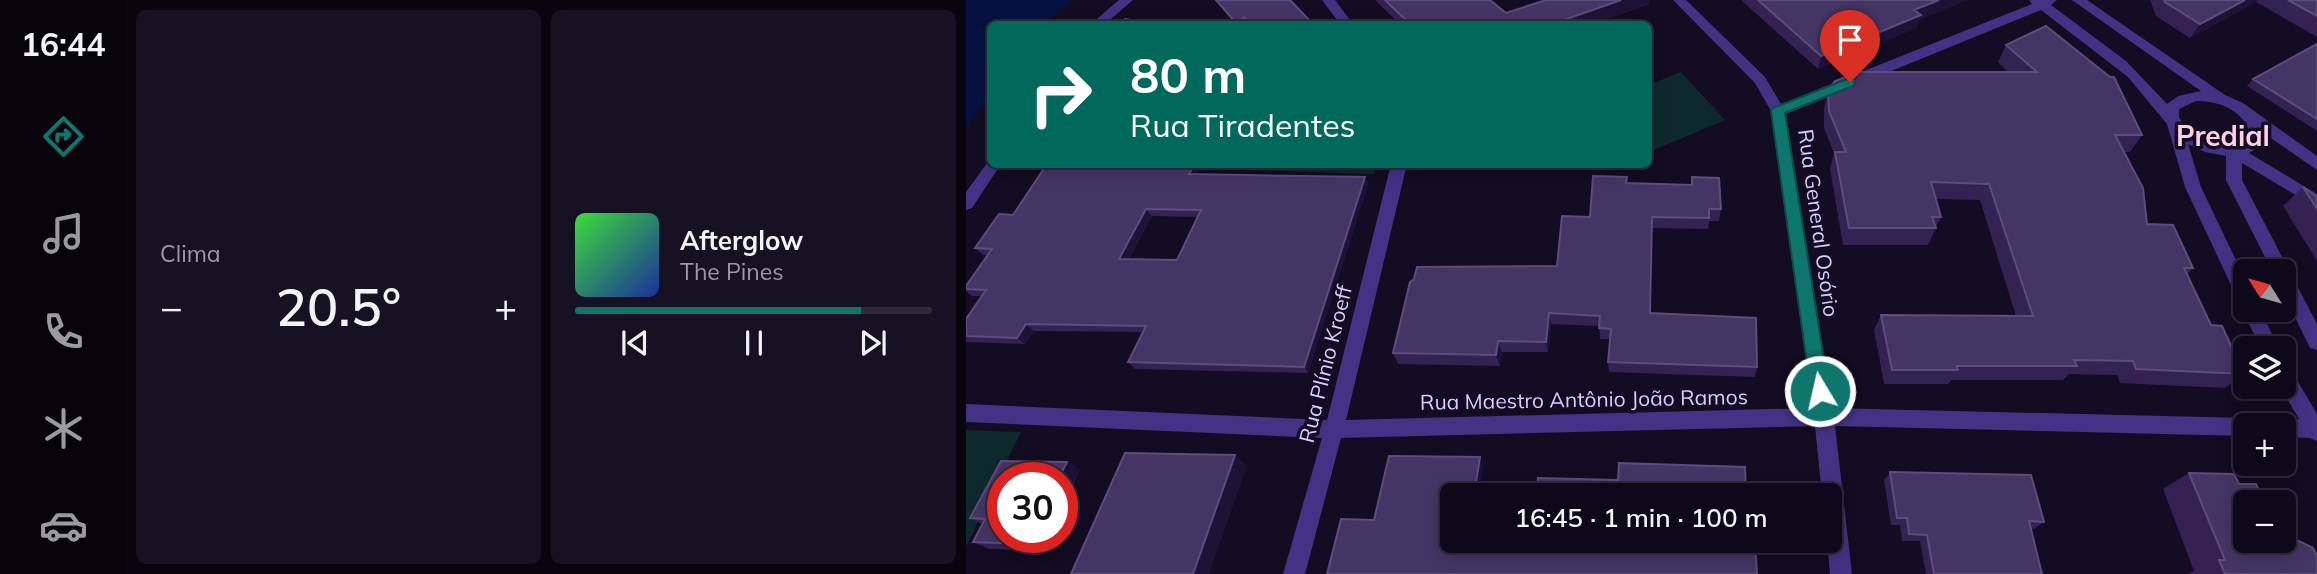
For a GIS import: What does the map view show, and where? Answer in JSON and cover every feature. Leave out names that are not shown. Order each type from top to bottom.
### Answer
[{"type":"street","points":[[1101,21],[1127,0]]},
{"type":"street","points":[[1328,0],[1345,21]]},
{"type":"street","name":"Rua General Osório","points":[[1679,0],[1760,80],[1778,111],[1824,417],[1841,574]]},
{"type":"street","points":[[2078,0],[2317,164]]},
{"type":"street","points":[[1778,111],[2044,2],[2133,74],[2172,117],[2180,130],[2195,141],[2214,149],[2234,151],[2250,148],[2259,140],[2259,130],[2252,117]]},
{"type":"street","points":[[2224,100],[2191,96],[2179,100],[2172,107],[2172,117],[2193,187],[2233,272]]},
{"type":"street","points":[[2234,151],[2317,202]]},
{"type":"street","points":[[2234,151],[2234,180],[2274,259]]},
{"type":"street","points":[[966,204],[991,168]]},
{"type":"street","name":"Rua Plínio Kroeff","points":[[1294,574],[1334,429],[1398,168]]},
{"type":"street","points":[[2296,301],[2317,342]]},
{"type":"street","points":[[2296,396],[2316,430]]},
{"type":"street","name":"Rua Maestro Antônio João Ramos","points":[[966,413],[1334,429],[1824,417],[2233,427]]},
{"type":"street","points":[[2296,429],[2316,430]]},
{"type":"green space","points":[[1681,72],[1725,120],[1652,151],[1652,84]]},
{"type":"green space","points":[[1208,168],[1376,168],[1374,174]]},
{"type":"green space","points":[[966,430],[1021,432],[1007,462],[987,462],[987,503],[966,547]]},
{"type":"shaded area","points":[[966,0],[1074,0],[1048,21],[987,21],[987,101],[966,129]]},
{"type":"building","points":[[1216,0],[1290,0],[1310,21],[1249,21],[1244,17],[1241,21],[1234,21]]},
{"type":"building","points":[[1385,0],[1490,0],[1506,13],[1546,0],[1621,0],[1561,21],[1407,21]]},
{"type":"building","points":[[1758,0],[1939,0],[1914,10],[1921,15],[1821,56]]},
{"type":"building","points":[[2164,0],[2245,0],[2200,24]]},
{"type":"building","points":[[2288,0],[2317,0],[2317,16]]},
{"type":"building","points":[[2046,26],[2110,77],[2114,77],[2142,135],[2115,135],[2143,188],[2147,224],[2173,225],[2193,268],[2184,268],[2211,325],[2222,326],[2233,350],[2233,373],[2136,369],[2133,361],[2074,360],[2077,366],[1957,366],[1958,370],[1892,370],[1881,315],[2033,316],[1989,184],[1931,182],[1941,217],[1932,217],[1936,228],[1849,228],[1835,152],[1846,152],[1829,111],[1828,90],[1835,81],[1858,72],[2037,72],[2006,45]]},
{"type":"building","points":[[2317,44],[2317,119],[2253,79]]},
{"type":"building","points":[[1044,168],[1192,168],[1189,174],[1365,177],[1304,367],[1128,362],[1146,326],[1026,324],[1017,338],[966,336],[966,319],[986,290],[966,289],[966,286],[992,249],[975,248],[999,214],[1013,215]],"holes":[[[1146,209],[1201,210],[1177,260],[1119,259]]]},
{"type":"building","points":[[1593,176],[1627,177],[1626,183],[1692,185],[1692,177],[1719,178],[1721,209],[1709,209],[1709,218],[1652,217],[1650,313],[1756,318],[1757,367],[1608,362],[1611,329],[1599,328],[1600,316],[1549,313],[1546,342],[1498,341],[1496,355],[1393,353],[1410,282],[1414,279],[1417,267],[1557,266],[1562,216],[1590,217]]},
{"type":"building","points":[[2303,187],[2317,197],[2317,209]]},
{"type":"building","points":[[1125,453],[1235,455],[1193,574],[1071,574]]},
{"type":"building","points":[[1389,456],[1480,457],[1476,483],[1440,483],[1440,553],[1756,553],[1757,574],[1327,574],[1341,519],[1374,520]]},
{"type":"building","points":[[1001,461],[1067,462],[1000,462]]},
{"type":"building","points":[[1619,463],[1745,467],[1746,483],[1537,483],[1538,478],[1618,480]]},
{"type":"building","points":[[1890,472],[2031,475],[2044,522],[2029,521],[2042,574],[1934,574],[1927,535],[1909,534],[1907,518],[1897,518]]},
{"type":"building","points":[[2189,473],[2233,474],[2239,484],[2256,484],[2259,490],[2233,490],[2233,553],[2296,553],[2297,540],[2313,548],[2317,556],[2317,574],[2225,574],[2219,560],[2225,560]]},
{"type":"building","points":[[987,487],[987,543],[973,542],[985,519],[970,518]]},
{"type":"district","name":"Predial","points":[[2223,136]]},
{"type":"route","points":[[1820,391],[1778,111],[1850,82]]}]
